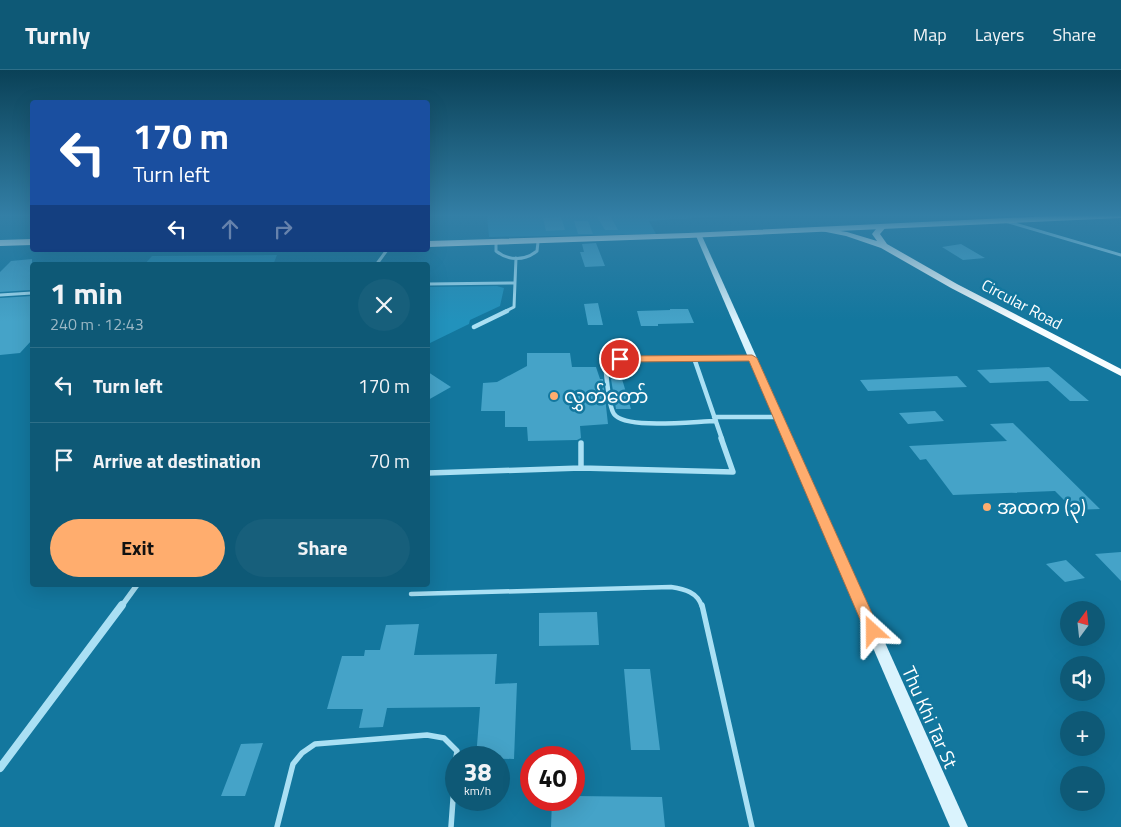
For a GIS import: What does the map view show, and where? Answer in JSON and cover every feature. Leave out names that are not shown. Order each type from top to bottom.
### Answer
[{"type":"main road","name":"Circular Road","points":[[892,250],[954,286],[1121,373]]},
{"type":"street","points":[[496,250],[500,255],[516,258],[534,254],[537,250]]},
{"type":"street","name":"Thu Khi Tar St","points":[[705,250],[959,827]]},
{"type":"street","points":[[1105,250],[1121,255]]},
{"type":"street","points":[[474,327],[514,307],[516,258]]},
{"type":"street","points":[[430,284],[515,283]]},
{"type":"street","points":[[0,295],[30,293]]},
{"type":"street","points":[[430,473],[581,468],[734,472],[694,358]]},
{"type":"street","points":[[752,358],[611,360],[606,365],[613,413],[620,419],[633,423],[778,417]]},
{"type":"street","points":[[581,443],[581,468]]},
{"type":"street","points":[[0,768],[136,587]]},
{"type":"lane","points":[[411,594],[671,587],[688,590],[701,603],[752,827]]},
{"type":"lane","points":[[277,827],[293,764],[302,753],[315,744],[427,735],[444,738],[452,746]]},
{"type":"lane","points":[[450,827],[451,811]]},
{"type":"shaded area","points":[[277,255],[274,262],[147,262],[152,256]]},
{"type":"shaded area","points":[[497,286],[504,288],[500,306],[470,320],[469,324],[430,343],[430,287]]},
{"type":"building","points":[[584,250],[599,250],[605,266],[585,267],[580,252],[584,252]]},
{"type":"building","points":[[947,250],[972,250],[985,258],[963,260]]},
{"type":"building","points":[[32,259],[32,262],[30,262],[30,290],[0,292],[0,272],[11,261]]},
{"type":"building","points":[[30,296],[30,342],[20,353],[0,355],[0,298]]},
{"type":"building","points":[[598,303],[603,325],[588,325],[584,304]]},
{"type":"building","points":[[688,309],[694,323],[641,326],[637,311]]},
{"type":"building","name":"လွှတ်တော်","points":[[527,353],[570,353],[572,367],[596,367],[600,379],[603,379],[608,424],[580,426],[581,438],[577,440],[528,441],[527,427],[505,427],[505,411],[481,411],[483,383],[497,382],[527,366]]},
{"type":"building","points":[[1049,367],[1089,401],[1070,401],[1048,381],[990,383],[977,370]]},
{"type":"building","points":[[430,373],[451,387],[430,399]]},
{"type":"building","points":[[957,376],[967,387],[868,391],[860,380]]},
{"type":"building","points":[[611,379],[622,379],[631,409],[616,409]]},
{"type":"building","points":[[935,411],[944,421],[908,424],[899,413]]},
{"type":"building","points":[[1013,423],[1100,509],[1074,510],[1055,491],[953,495],[926,459],[920,460],[909,446],[1007,441],[990,424]]},
{"type":"building","points":[[1121,552],[1121,581],[1095,554]]},
{"type":"building","points":[[1066,560],[1085,578],[1065,582],[1046,564]]},
{"type":"building","points":[[597,612],[599,645],[539,646],[539,613]]},
{"type":"building","points":[[419,624],[414,655],[497,654],[495,684],[517,683],[514,759],[510,759],[510,746],[477,746],[480,707],[387,708],[383,727],[359,728],[363,709],[327,709],[342,656],[364,656],[365,650],[380,650],[386,625]]},
{"type":"building","points":[[624,669],[650,669],[660,750],[631,750]]},
{"type":"building","points":[[263,743],[245,796],[221,796],[241,744]]},
{"type":"building","points":[[585,796],[662,797],[665,827],[551,827],[552,811],[585,811]]},
{"type":"place","name":"လွှတ်တော်","points":[[554,396]]},
{"type":"place","name":"အထက (၃)","points":[[987,507]]},
{"type":"route","points":[[620,359],[752,358],[873,631]]}]
